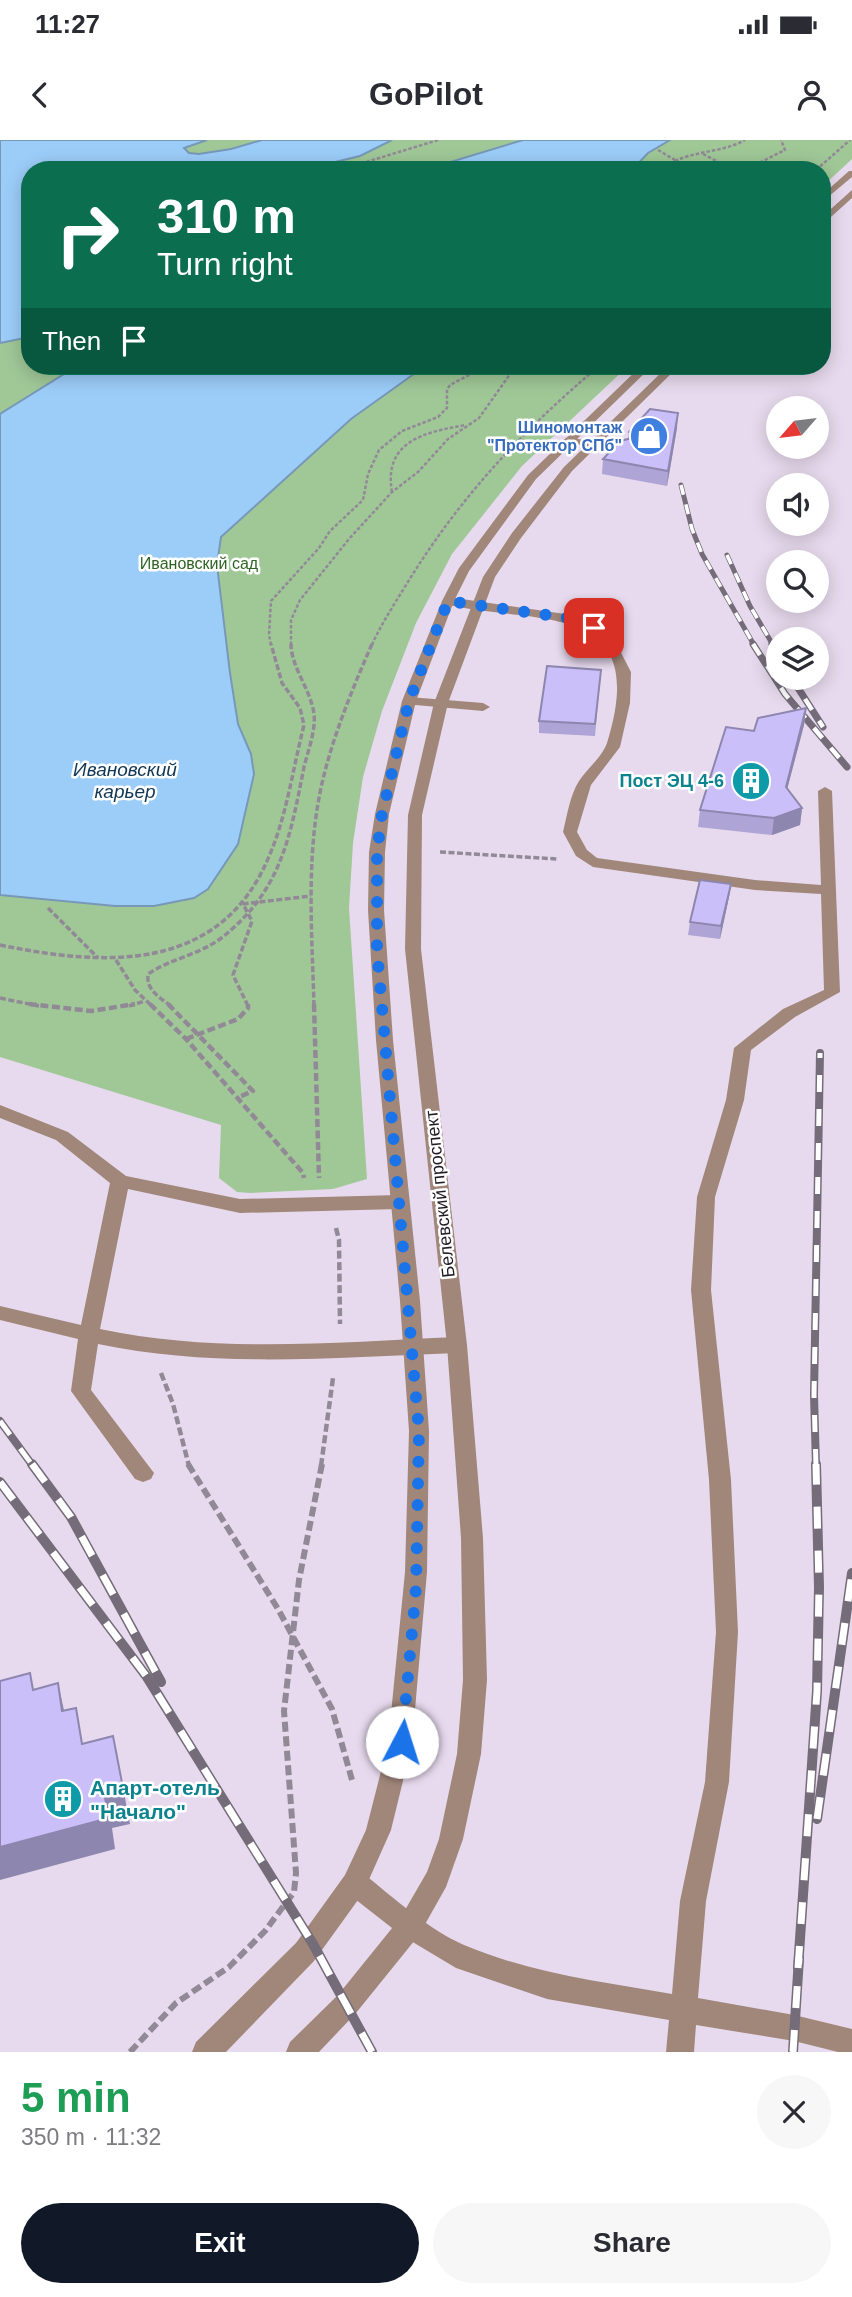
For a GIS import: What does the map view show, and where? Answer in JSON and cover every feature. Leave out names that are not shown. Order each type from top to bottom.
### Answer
[{"type":"street","points":[[831,192],[852,173]]},
{"type":"street","points":[[831,213],[852,193]]},
{"type":"street","points":[[206,2052],[313,1944],[355,1883],[381,1822],[402,1742],[416,1575],[419,1432],[377,950],[377,852],[382,814],[409,701],[448,601],[463,571],[492,529],[532,477],[637,375]]},
{"type":"street","name":"Белевский проспект","points":[[300,2052],[347,2004],[410,1926],[437,1878],[451,1839],[470,1742],[474,1680],[472,1551],[457,1345],[413,949],[412,852],[415,815],[441,703],[489,577],[516,536],[568,469],[665,375]]},
{"type":"street","points":[[568,440],[624,451]]},
{"type":"street","points":[[448,601],[568,618],[594,628],[609,641],[624,672],[624,703],[613,747],[584,784],[570,832],[581,853],[593,862],[755,885],[829,890]]},
{"type":"street","points":[[409,701],[483,707]]},
{"type":"street","points":[[680,2052],[693,1901],[717,1782],[727,1632],[720,1480],[701,1290],[705,1197],[735,1100],[743,1048],[789,1013],[832,992],[825,791]]},
{"type":"street","points":[[0,1111],[62,1136],[120,1181],[240,1206],[399,1202]]},
{"type":"street","points":[[120,1181],[89,1333],[81,1391],[143,1473]]},
{"type":"street","points":[[0,1313],[150,1346],[274,1353],[457,1345]]},
{"type":"street","points":[[355,1883],[410,1926],[456,1955],[547,1986],[794,2028],[852,2042]]},
{"type":"path","points":[[369,161],[438,140]]},
{"type":"path","points":[[674,161],[727,150],[745,140]]},
{"type":"path","points":[[763,161],[785,150],[780,140]]},
{"type":"path","points":[[826,161],[850,140]]},
{"type":"path","points":[[658,150],[680,161]]},
{"type":"path","points":[[702,154],[716,161]]},
{"type":"path","points":[[0,945],[52,955],[99,959],[150,956],[204,938],[243,904],[270,856],[304,725],[300,708],[282,682],[275,660],[269,635],[271,601],[319,548],[330,531],[363,500],[368,474],[379,450],[402,431],[438,417],[447,408],[447,390],[450,385],[469,375]]},
{"type":"path","points":[[239,1097],[253,1091],[152,991],[147,982],[148,974],[159,965],[211,946],[248,914],[278,871],[315,717],[309,692],[291,650],[291,620],[300,600],[349,539],[392,492],[408,481],[448,439],[479,418],[509,375]]},
{"type":"path","points":[[392,492],[387,479],[389,462],[397,452],[426,433],[470,424]]},
{"type":"path","points":[[412,852],[593,862]]},
{"type":"path","points":[[243,904],[311,896]]},
{"type":"path","points":[[186,1039],[237,1019],[248,1008],[247,1000],[233,975],[252,920],[243,904]]},
{"type":"path","points":[[48,908],[99,959]]},
{"type":"path","points":[[116,960],[145,1001],[186,1039],[303,1173],[315,1204],[336,1227],[340,1240],[337,1351],[324,1452],[291,1634],[284,1711],[296,1873],[294,1892],[265,1931],[229,1967],[176,2003],[130,2052]]},
{"type":"path","points":[[0,998],[35,1006],[79,1011],[134,1006],[145,1001]]},
{"type":"path","points":[[150,1346],[173,1404],[188,1465],[235,1537],[332,1709],[352,1780]]},
{"type":"green space","name":"Ивановский сад","points":[[0,140],[852,140],[852,159],[831,179],[831,161],[21,161],[21,375],[618,375],[522,466],[452,554],[416,623],[382,711],[363,777],[353,843],[349,908],[367,1179],[333,1189],[237,1192],[219,1178],[221,1125],[0,1057]]},
{"type":"water","points":[[0,140],[207,140],[184,148],[189,153],[199,154],[262,140],[392,140],[360,156],[339,161],[21,161],[21,339],[0,343]]},
{"type":"water","points":[[523,140],[670,140],[648,153],[640,161],[454,161]]},
{"type":"water","name":"Ивановский карьер","points":[[63,375],[412,375],[351,419],[221,537],[217,565],[230,673],[238,724],[251,754],[254,774],[238,844],[208,889],[194,898],[154,906],[115,906],[0,895],[0,414]]},
{"type":"building","points":[[650,409],[678,413],[668,471],[603,459],[620,441],[632,438],[634,435],[629,432]]},
{"type":"building","points":[[547,666],[601,670],[595,724],[539,721]]},
{"type":"building","name":"Пост ЭЦ 4-6","points":[[806,708],[786,787],[802,808],[774,818],[700,810],[726,727],[754,731],[758,718]]},
{"type":"building","points":[[700,880],[731,884],[721,926],[690,922]]},
{"type":"building","name":"Апарт-отель \"Начало\"","points":[[30,1673],[33,1690],[58,1683],[62,1711],[76,1708],[82,1744],[113,1736],[124,1793],[105,1798],[109,1818],[0,1847],[0,1681]]},
{"type":"railway","points":[[681,485],[692,529],[702,554],[754,645]]},
{"type":"railway","points":[[727,555],[750,606],[766,633]]},
{"type":"railway","points":[[753,644],[785,694],[847,767]]},
{"type":"railway","points":[[799,690],[823,727]]},
{"type":"railway","points":[[816,1466],[814,1395],[820,1053]]},
{"type":"railway","points":[[0,1421],[33,1466]]},
{"type":"railway","points":[[32,1464],[71,1517],[161,1682]]},
{"type":"railway","points":[[798,1968],[817,1691],[819,1587],[816,1464]]},
{"type":"railway","points":[[0,1482],[147,1677],[313,1944],[372,2052]]},
{"type":"railway","points":[[817,1819],[852,1573]]},
{"type":"railway","points":[[793,2052],[799,1958]]},
{"type":"place","name":"Шиномонтаж \"Протектор СПб\"","points":[[649,436]]},
{"type":"place","name":"Пост ЭЦ 4-6","points":[[751,781]]},
{"type":"place","name":"Апарт-отель \"Начало\"","points":[[63,1799]]},
{"type":"route","points":[[402,1742],[416,1588],[419,1432],[377,950],[377,852],[382,814],[409,701],[448,601],[568,618],[594,628]]}]
